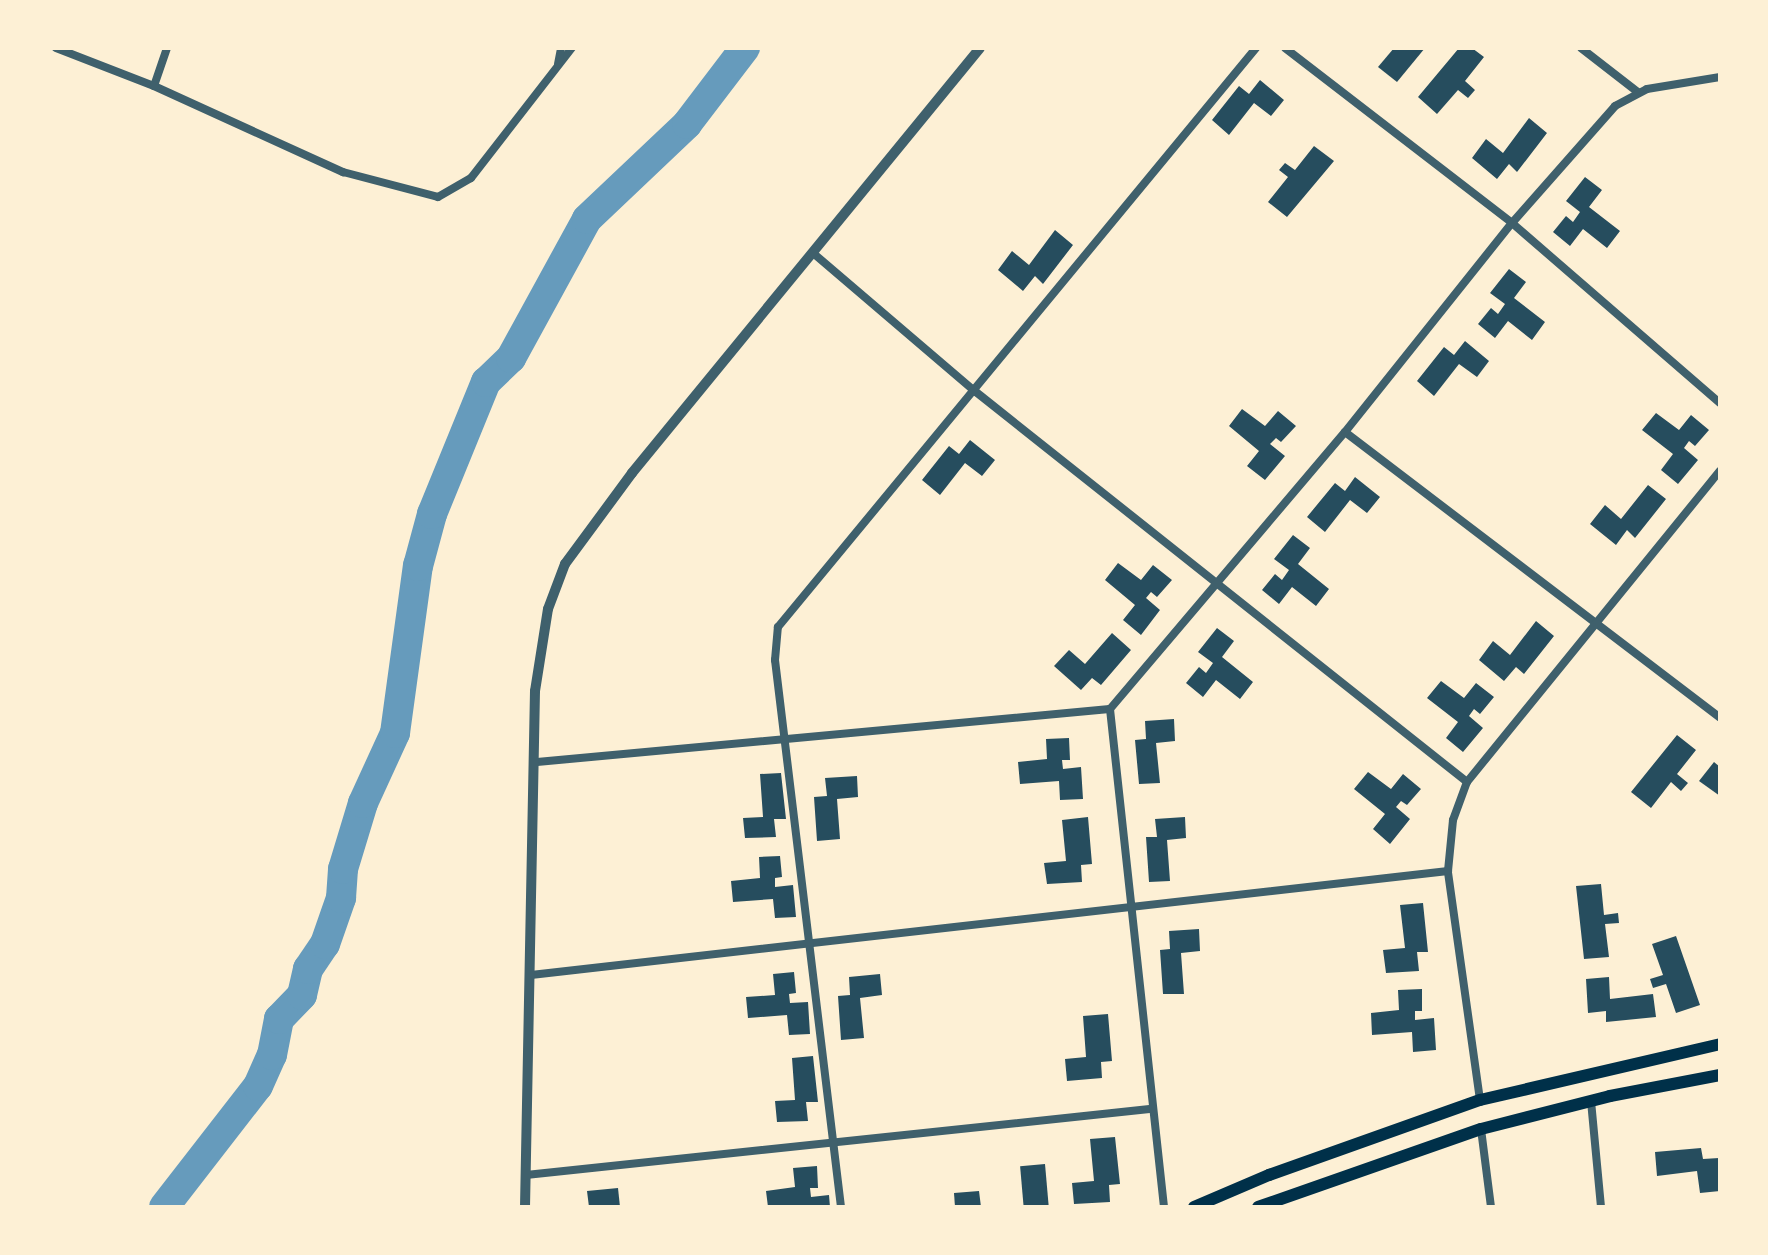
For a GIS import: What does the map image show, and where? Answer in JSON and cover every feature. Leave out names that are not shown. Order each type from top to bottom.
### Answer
[{"type":"main road","points":[[1194,1207],[1269,1175],[1480,1100],[1720,1044]]},
{"type":"main road","points":[[1258,1207],[1481,1129],[1591,1101],[1720,1075]]},
{"type":"street","points":[[56,48],[154,86],[317,162],[438,197],[471,178],[572,48]]},
{"type":"street","points":[[154,86],[167,48]]},
{"type":"street","points":[[557,69],[561,48]]},
{"type":"street","points":[[525,1207],[539,650],[565,564],[632,473],[980,48]]},
{"type":"street","points":[[841,1207],[812,941],[775,660],[778,627],[976,392],[1256,48]]},
{"type":"street","points":[[1285,48],[1512,223],[1720,403]]},
{"type":"street","points":[[1581,48],[1639,93]]},
{"type":"street","points":[[537,762],[1110,709],[1345,432],[1512,223],[1615,106],[1639,93],[1720,77]]},
{"type":"street","points":[[813,253],[976,392],[1218,579],[1467,782]]},
{"type":"street","points":[[1345,432],[1720,718]]},
{"type":"street","points":[[1480,1100],[1448,871],[1453,820],[1467,782],[1720,471]]},
{"type":"street","points":[[1110,709],[1150,1109],[1164,1207]]},
{"type":"street","points":[[531,975],[812,941],[1131,910],[1448,871]]},
{"type":"street","points":[[1591,1101],[1601,1207]]},
{"type":"street","points":[[526,1175],[1150,1109]]},
{"type":"street","points":[[1481,1129],[1491,1207]]},
{"type":"building","points":[[1394,48],[1425,48],[1397,82],[1378,67]]},
{"type":"building","points":[[1459,48],[1472,48],[1484,57],[1465,81],[1475,90],[1468,98],[1458,90],[1437,114],[1418,97]]},
{"type":"building","points":[[1260,80],[1284,100],[1271,116],[1254,103],[1229,135],[1212,120],[1239,86],[1249,94]]},
{"type":"building","points":[[1529,118],[1547,133],[1517,172],[1509,164],[1497,179],[1472,158],[1486,139],[1503,153]]},
{"type":"building","points":[[1314,146],[1334,161],[1287,217],[1268,202],[1288,177],[1279,170],[1285,163],[1295,170]]},
{"type":"building","points":[[1585,177],[1602,190],[1589,207],[1620,231],[1607,248],[1583,229],[1570,246],[1553,232],[1566,216],[1573,222],[1580,212],[1566,201]]},
{"type":"building","points":[[1055,230],[1073,245],[1043,284],[1035,276],[1023,291],[998,270],[1012,251],[1029,265]]},
{"type":"building","points":[[1509,269],[1526,282],[1514,298],[1545,322],[1532,340],[1508,321],[1495,338],[1478,324],[1491,308],[1498,314],[1505,304],[1490,293]]},
{"type":"building","points":[[1465,341],[1489,361],[1477,377],[1459,364],[1434,396],[1417,381],[1444,347],[1454,355]]},
{"type":"building","points":[[1242,409],[1265,426],[1278,411],[1296,426],[1281,442],[1276,438],[1270,444],[1285,456],[1265,480],[1247,466],[1259,451],[1229,426]]},
{"type":"building","points":[[1656,413],[1679,430],[1691,415],[1709,430],[1695,446],[1689,441],[1684,448],[1698,460],[1678,484],[1661,470],[1673,454],[1642,430]]},
{"type":"building","points":[[970,440],[995,460],[982,476],[965,463],[940,495],[922,480],[949,446],[959,454]]},
{"type":"building","points":[[1355,477],[1380,497],[1367,513],[1350,500],[1325,532],[1307,517],[1335,483],[1345,491]]},
{"type":"building","points":[[1648,485],[1666,499],[1635,538],[1627,530],[1616,545],[1590,524],[1605,505],[1621,519]]},
{"type":"building","points":[[1293,535],[1310,548],[1298,564],[1329,589],[1316,606],[1292,587],[1279,604],[1262,590],[1275,574],[1282,580],[1289,570],[1274,559]]},
{"type":"building","points":[[1118,563],[1141,580],[1153,565],[1172,580],[1157,597],[1151,592],[1146,598],[1160,610],[1141,635],[1123,620],[1135,605],[1105,580]]},
{"type":"building","points":[[1536,621],[1554,636],[1524,674],[1516,667],[1504,681],[1479,660],[1493,641],[1510,655]]},
{"type":"building","points":[[1217,628],[1234,641],[1222,657],[1253,682],[1240,699],[1216,680],[1203,697],[1186,683],[1199,667],[1206,673],[1213,663],[1198,652]]},
{"type":"building","points":[[1112,633],[1131,650],[1101,685],[1092,678],[1081,690],[1054,666],[1069,650],[1085,664]]},
{"type":"building","points":[[1441,681],[1464,698],[1476,683],[1494,697],[1480,714],[1474,709],[1469,716],[1483,728],[1463,752],[1446,738],[1458,722],[1427,698]]},
{"type":"building","points":[[1174,719],[1175,741],[1156,743],[1160,783],[1139,784],[1135,740],[1146,739],[1145,721]]},
{"type":"building","points":[[1677,735],[1696,750],[1677,774],[1688,783],[1681,791],[1671,782],[1651,808],[1631,792]]},
{"type":"building","points":[[1069,738],[1070,760],[1062,760],[1063,769],[1081,767],[1083,799],[1060,800],[1059,781],[1020,784],[1018,762],[1047,759],[1046,739]]},
{"type":"building","points":[[1714,762],[1720,767],[1720,796],[1699,781]]},
{"type":"building","points":[[1368,772],[1391,789],[1403,774],[1421,789],[1407,805],[1401,801],[1396,807],[1410,819],[1390,844],[1373,829],[1385,814],[1354,789]]},
{"type":"building","points":[[781,773],[786,819],[774,819],[776,837],[745,838],[743,818],[763,817],[760,774]]},
{"type":"building","points":[[857,776],[858,797],[837,799],[840,839],[817,841],[814,797],[827,796],[825,778]]},
{"type":"building","points":[[1088,817],[1092,864],[1081,865],[1082,882],[1047,884],[1044,863],[1066,861],[1062,820]]},
{"type":"building","points":[[1185,817],[1186,838],[1167,840],[1170,881],[1149,882],[1146,837],[1157,837],[1155,819]]},
{"type":"building","points":[[780,856],[782,877],[775,878],[775,887],[793,885],[796,917],[775,918],[773,899],[733,902],[731,881],[760,878],[759,857]]},
{"type":"building","points":[[1601,884],[1604,915],[1618,913],[1619,923],[1605,924],[1609,957],[1584,959],[1576,886]]},
{"type":"building","points":[[1423,903],[1428,952],[1417,952],[1419,971],[1386,973],[1383,950],[1405,948],[1400,905]]},
{"type":"building","points":[[1199,929],[1200,951],[1181,953],[1184,994],[1163,994],[1160,950],[1170,949],[1169,931]]},
{"type":"building","points":[[1676,936],[1700,1005],[1676,1013],[1666,984],[1653,988],[1650,979],[1663,975],[1652,944]]},
{"type":"building","points":[[794,972],[796,993],[789,994],[790,1003],[808,1002],[810,1034],[789,1035],[787,1015],[748,1018],[746,997],[775,995],[773,974]]},
{"type":"building","points":[[880,974],[882,995],[860,998],[864,1038],[841,1040],[838,996],[850,995],[849,977]]},
{"type":"building","points":[[1609,977],[1610,999],[1653,994],[1656,1017],[1606,1022],[1606,1011],[1588,1013],[1586,979]]},
{"type":"building","points":[[1422,989],[1422,1011],[1415,1011],[1415,1020],[1434,1018],[1436,1050],[1413,1052],[1412,1032],[1372,1035],[1371,1013],[1399,1010],[1398,990]]},
{"type":"building","points":[[1108,1014],[1112,1061],[1101,1062],[1102,1078],[1067,1081],[1065,1059],[1086,1057],[1083,1016]]},
{"type":"building","points":[[813,1056],[818,1102],[806,1102],[808,1121],[777,1122],[775,1101],[795,1100],[792,1058]]},
{"type":"building","points":[[1115,1137],[1120,1184],[1109,1185],[1110,1202],[1074,1204],[1072,1183],[1094,1181],[1090,1139]]},
{"type":"building","points":[[1701,1148],[1703,1159],[1719,1158],[1720,1191],[1700,1193],[1697,1171],[1657,1176],[1655,1152]]},
{"type":"building","points":[[1045,1164],[1049,1207],[1024,1207],[1020,1166]]},
{"type":"building","points":[[817,1166],[818,1188],[810,1188],[811,1197],[829,1195],[830,1207],[768,1207],[766,1191],[795,1187],[793,1168]]},
{"type":"building","points":[[618,1188],[620,1207],[589,1207],[587,1191]]},
{"type":"building","points":[[979,1191],[981,1207],[955,1207],[954,1193]]},
{"type":"waterway","points":[[164,1207],[258,1086],[272,1055],[279,1019],[302,995],[308,969],[325,944],[341,898],[343,869],[363,803],[395,733],[418,566],[432,514],[486,382],[511,358],[587,219],[687,124],[745,48]]}]
